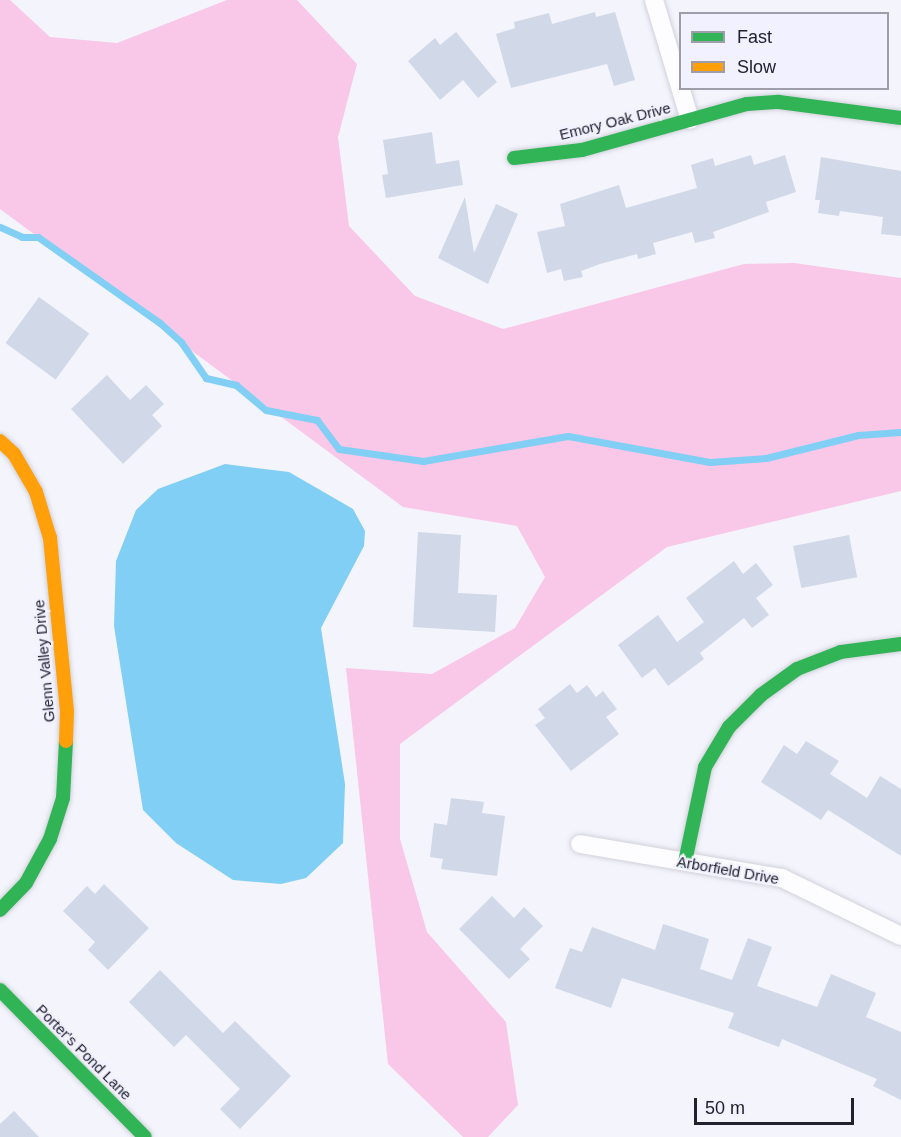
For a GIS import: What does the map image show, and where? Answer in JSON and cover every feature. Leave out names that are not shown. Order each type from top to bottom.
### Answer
[{"type":"street","points":[[654,0],[679,83]]},
{"type":"street","points":[[681,90],[690,120]]},
{"type":"street","name":"Emory Oak Drive","points":[[514,158],[582,150],[747,104],[779,102],[901,118]]},
{"type":"street","name":"Glenn Valley Drive","points":[[0,441],[14,454],[36,492],[50,538],[67,712],[63,798],[50,839],[26,883],[0,910]]},
{"type":"street","points":[[685,862],[705,767],[729,727],[761,694],[797,669],[841,652],[901,644]]},
{"type":"street","name":"Arborfield Drive","points":[[580,844],[783,878],[901,936]]},
{"type":"street","name":"Porter's Pond Lane","points":[[0,990],[145,1137]]},
{"type":"shaded area","points":[[0,0],[10,0],[50,37],[117,43],[227,0],[297,0],[357,64],[338,137],[349,226],[415,296],[503,329],[744,264],[794,263],[901,278],[901,491],[667,547],[400,744],[400,839],[427,932],[506,1022],[518,1105],[488,1137],[463,1137],[388,1064],[346,668],[432,674],[515,628],[545,577],[517,526],[403,507],[0,209]]},
{"type":"water","points":[[225,464],[289,472],[353,509],[365,531],[364,546],[321,628],[345,784],[343,843],[306,878],[281,884],[233,880],[176,843],[143,810],[114,626],[116,561],[136,510],[158,489]]},
{"type":"building","points":[[595,12],[596,17],[615,12],[635,80],[614,86],[607,64],[511,88],[496,34],[515,28],[514,22],[549,13],[552,24]]},
{"type":"building","points":[[456,32],[497,82],[478,98],[463,80],[440,100],[408,61],[435,38],[440,45]]},
{"type":"building","points":[[432,132],[436,164],[459,160],[463,185],[386,198],[382,175],[388,174],[383,140]]},
{"type":"building","points":[[751,155],[754,165],[785,155],[796,192],[766,202],[769,212],[713,232],[715,238],[695,243],[692,232],[653,243],[656,254],[638,259],[637,254],[600,264],[581,271],[583,277],[564,281],[561,269],[547,273],[537,232],[565,226],[560,204],[619,185],[626,208],[697,188],[691,165],[713,158],[715,166]]},
{"type":"building","points":[[821,157],[901,171],[901,236],[881,234],[883,217],[840,211],[839,216],[818,213],[820,200],[815,200]]},
{"type":"building","points":[[465,197],[474,253],[496,204],[518,214],[488,284],[438,258]]},
{"type":"building","points":[[39,297],[89,333],[56,380],[5,343]]},
{"type":"building","points":[[107,375],[130,400],[146,385],[164,404],[152,415],[162,426],[123,464],[71,409]]},
{"type":"building","points":[[418,532],[461,535],[458,593],[497,595],[495,632],[413,627]]},
{"type":"building","points":[[849,535],[857,577],[801,588],[793,546]]},
{"type":"building","points":[[734,561],[743,574],[756,563],[773,585],[756,598],[769,615],[752,628],[744,618],[700,653],[704,659],[668,686],[655,668],[642,678],[618,645],[658,615],[677,642],[704,622],[686,598]]},
{"type":"building","points":[[570,684],[577,693],[587,685],[596,697],[603,691],[617,709],[606,717],[619,734],[571,771],[535,725],[545,718],[538,709]]},
{"type":"building","points":[[806,741],[839,761],[830,774],[867,798],[880,776],[901,789],[901,856],[828,810],[821,820],[761,782],[784,745],[797,754]]},
{"type":"building","points":[[451,798],[484,802],[482,813],[505,816],[497,876],[441,869],[443,859],[430,857],[434,823],[447,825]]},
{"type":"building","points":[[104,884],[149,928],[108,970],[88,950],[95,942],[63,911],[87,886],[95,894]]},
{"type":"building","points":[[492,896],[514,918],[524,907],[543,926],[520,949],[530,959],[509,979],[459,929]]},
{"type":"building","points":[[663,924],[709,939],[700,969],[732,980],[748,938],[772,947],[757,986],[817,1007],[831,974],[876,993],[866,1017],[901,1032],[901,1100],[873,1086],[877,1079],[782,1039],[779,1047],[728,1028],[734,1013],[622,978],[611,1008],[555,988],[570,948],[582,952],[592,927],[655,950]]},
{"type":"building","points":[[160,970],[223,1033],[235,1021],[291,1076],[240,1129],[220,1109],[240,1089],[186,1035],[174,1047],[129,1002]]},
{"type":"building","points":[[14,1111],[39,1137],[0,1137],[0,1124]]},
{"type":"waterway","points":[[0,227],[22,237],[38,237],[160,323],[181,342],[206,378],[236,385],[266,410],[317,420],[339,449],[423,461],[568,436],[710,462],[766,458],[858,435],[901,432]]},
{"type":"traffic: fast","points":[[514,158],[582,150],[747,104],[779,102],[901,118]]},
{"type":"traffic: fast","points":[[685,862],[705,767],[729,727],[761,695],[797,669],[841,652],[901,644]]},
{"type":"traffic: fast","points":[[0,910],[26,883],[50,839],[63,798],[66,741]]},
{"type":"traffic: fast","points":[[0,990],[145,1137]]},
{"type":"traffic: slow","points":[[0,441],[14,454],[36,492],[50,538],[67,712],[66,741]]}]
